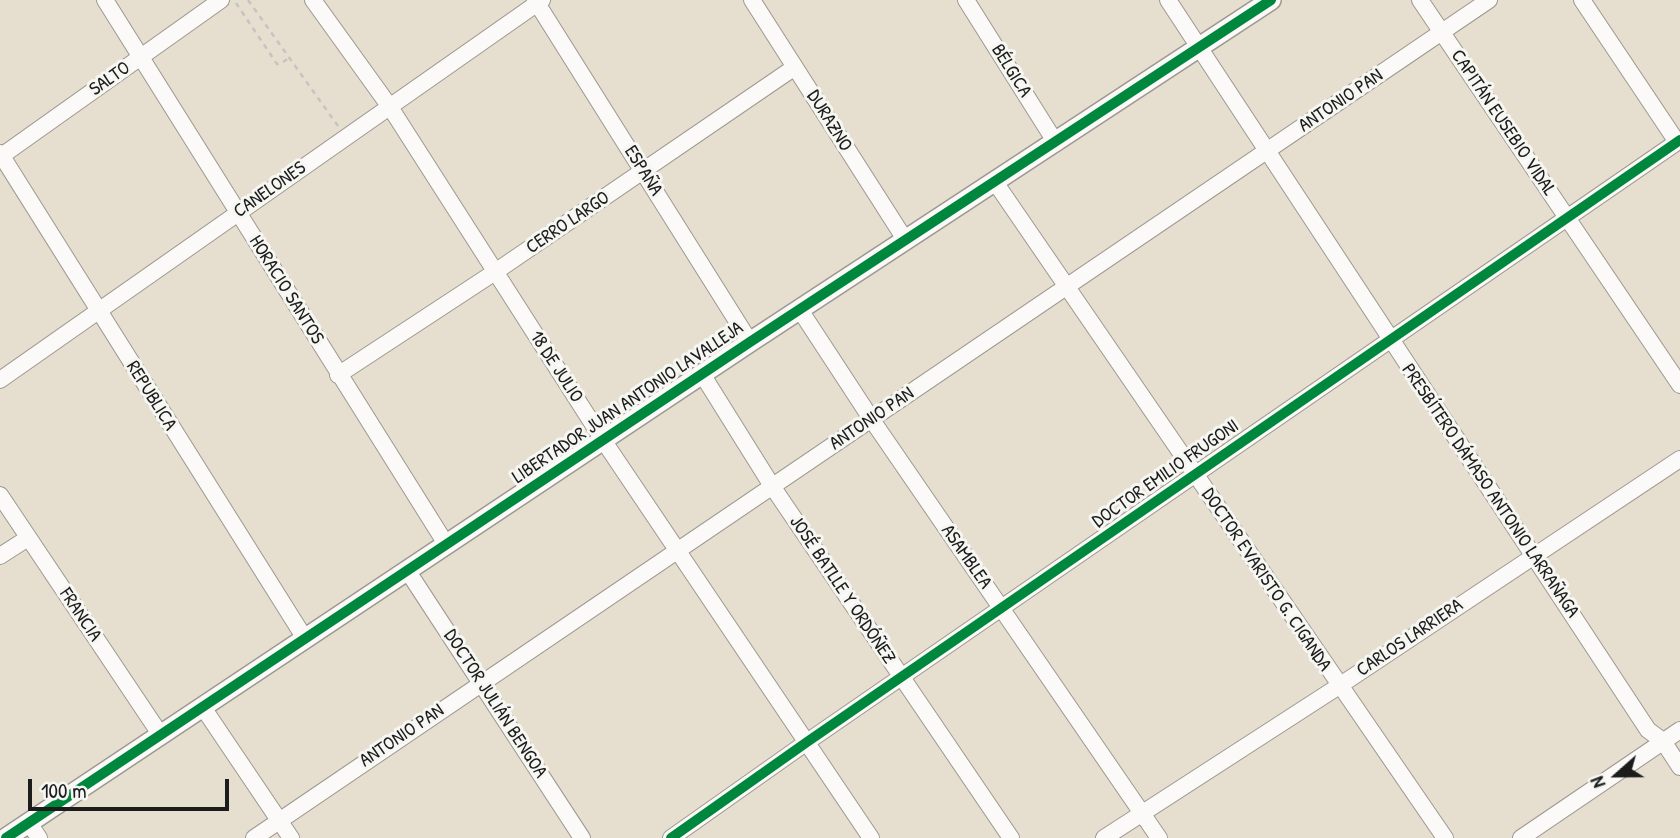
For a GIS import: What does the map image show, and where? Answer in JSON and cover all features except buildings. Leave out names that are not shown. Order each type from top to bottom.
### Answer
[{"type":"street","name":"HORACIO SANTOS","points":[[105,0],[446,544]]},
{"type":"street","name":"SALTO","points":[[1,156],[221,0]]},
{"type":"street","name":"18 DE JULIO","points":[[313,0],[390,107],[603,440],[871,838]]},
{"type":"street","name":"DURAZNO","points":[[752,0],[906,241]]},
{"type":"street","name":"BÉLGICA","points":[[967,0],[1056,142]]},
{"type":"street","name":"PRESBÍTERO DÁMASO ANTONIO LARRAÑAGA","points":[[1168,0],[1648,730],[1662,741],[1680,767]]},
{"type":"street","name":"LIBERTADOR JUAN ANTONIO LAVALLEJA","points":[[6,838],[34,830],[160,734],[304,637],[1271,0]]},
{"type":"street","name":"CAPITÁN EUSEBIO VIDAL","points":[[1420,0],[1680,385]]},
{"type":"street","name":"ANTONIO PAN","points":[[254,838],[1489,0]]},
{"type":"street","points":[[1582,0],[1678,141]]},
{"type":"street","name":"CANELONES","points":[[0,380],[538,1]]},
{"type":"street","name":"ESPAÑA","points":[[538,1],[750,342]]},
{"type":"street","name":"CERRO LARGO","points":[[338,375],[495,272],[795,67]]},
{"type":"street","name":"DOCTOR EMILIO FRUGONI","points":[[671,838],[1678,141]]},
{"type":"street","name":"REPUBLICA","points":[[1,156],[304,637]]},
{"type":"street","name":"DOCTOR EVARISTO G. CIGANDA","points":[[995,182],[1065,288],[1445,838]]},
{"type":"street","name":"ASAMBLEA","points":[[800,310],[872,420],[1159,838]]},
{"type":"street","name":"JOSÉ BATLLE Y ORDÓÑEZ","points":[[702,374],[772,486],[1011,838]]},
{"type":"street","name":"CARLOS LARRIERA","points":[[1104,838],[1339,686],[1680,459]]},
{"type":"street","name":"FRANCIA","points":[[0,495],[160,734]]},
{"type":"street","points":[[0,556],[28,538]]},
{"type":"street","name":"DOCTOR JULIÁN BENGOA","points":[[407,570],[582,838]]},
{"type":"street","points":[[202,706],[291,838]]},
{"type":"street","points":[[1521,838],[1680,730]]},
{"type":"path","points":[[234,0],[277,64],[289,58]]},
{"type":"path","points":[[248,0],[346,137]]},
{"type":"cycle path","points":[[6,838],[750,342],[1271,0]]},
{"type":"cycle path","points":[[671,838],[1680,140]]}]
